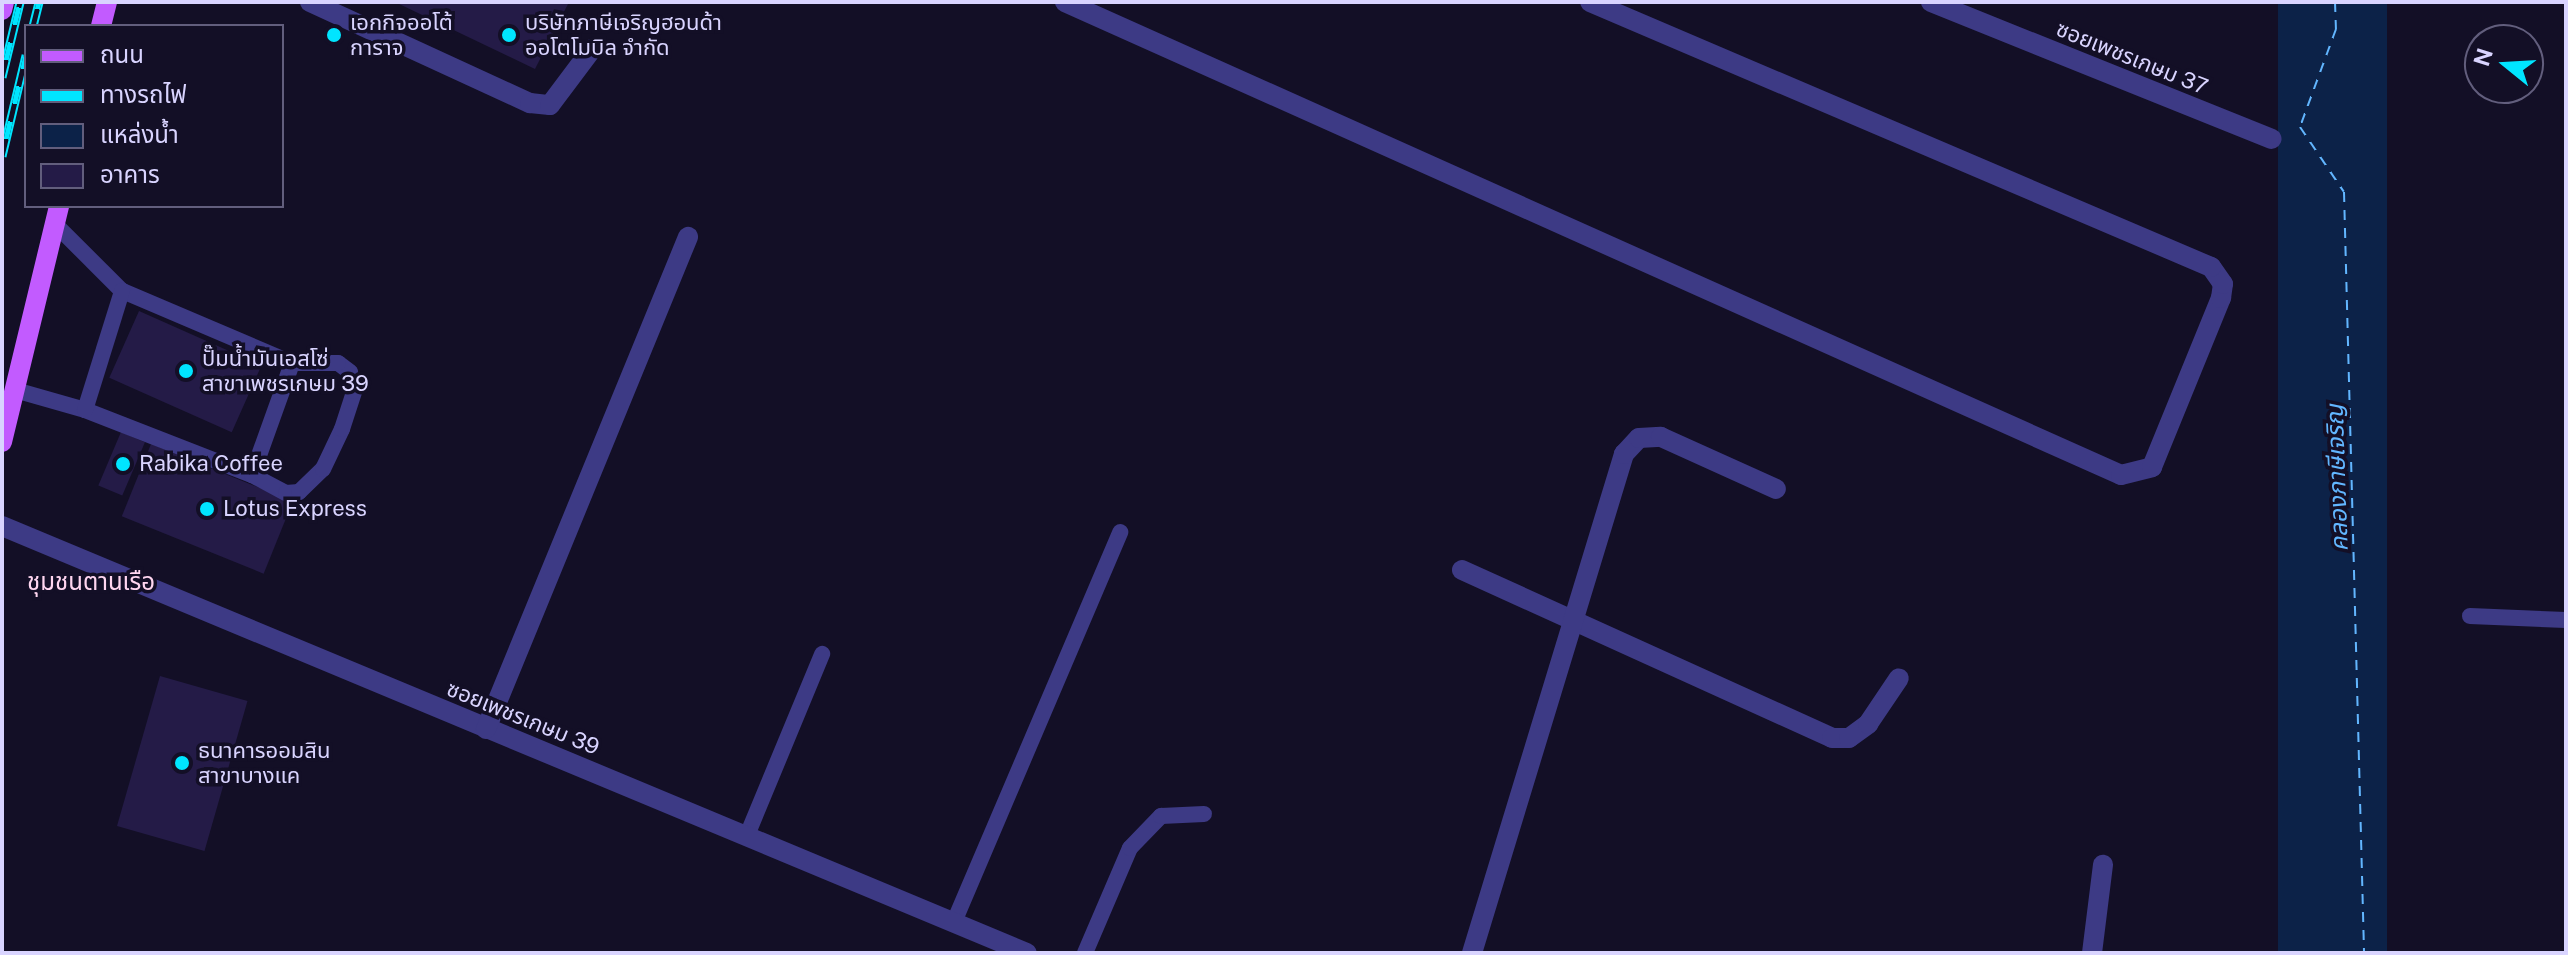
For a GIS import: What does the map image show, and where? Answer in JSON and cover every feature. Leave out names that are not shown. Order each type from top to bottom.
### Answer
[{"type":"main road","points":[[2,10],[4,2]]},
{"type":"main road","points":[[102,24],[107,2]]},
{"type":"main road","points":[[2,442],[57,215]]},
{"type":"street","points":[[310,2],[530,103],[550,105],[592,49]]},
{"type":"street","points":[[1065,2],[2121,475],[2152,467],[2221,298],[2223,284],[2211,267],[1590,2]]},
{"type":"street","name":"ซอยเพชรเกษม 37","points":[[1931,2],[2271,139]]},
{"type":"street","points":[[486,729],[688,237]]},
{"type":"street","points":[[1472,953],[1624,454],[1639,438],[1661,437],[1776,489]]},
{"type":"street","name":"ซอยเพชรเกษม 39","points":[[2,526],[486,729],[748,833],[1021,952]]},
{"type":"street","points":[[1462,570],[1832,738],[1849,738],[1868,724],[1899,678]]},
{"type":"street","points":[[2092,953],[2103,865]]},
{"type":"lane","points":[[15,390],[85,410],[252,475],[286,493],[299,492],[323,469],[342,429],[354,391],[350,372],[338,363],[292,363],[122,291],[57,215]]},
{"type":"lane","points":[[85,410],[122,291]]},
{"type":"lane","points":[[252,475],[292,363]]},
{"type":"lane","points":[[954,922],[1120,532]]},
{"type":"lane","points":[[2470,616],[2566,620]]},
{"type":"lane","points":[[748,833],[822,654]]},
{"type":"lane","points":[[1085,953],[1130,848],[1161,816],[1204,814]]},
{"type":"water","name":"คลองภาษีเจริญ","points":[[2278,2],[2387,2],[2387,953],[2278,953]]},
{"type":"building","name":"บริษัทภาษีเจริญฮอนด้า ออโตโมบิล จำกัด","points":[[395,2],[569,2],[535,69]]},
{"type":"building","name":"ปั๊มน้ำมันเอสโซ่ สาขาเพชรเกษม 39","points":[[139,311],[261,366],[232,432],[109,378]]},
{"type":"building","name":"Rabika Coffee","points":[[121,432],[145,442],[122,496],[98,485]]},
{"type":"building","name":"Lotus Express","points":[[151,444],[293,501],[264,574],[122,516]]},
{"type":"building","name":"ธนาคารออมสิน สาขาบางแค","points":[[160,676],[247,701],[204,851],[117,826]]},
{"type":"ferry route","points":[[2335,2],[2336,29],[2300,127],[2344,192],[2364,953]]},
{"type":"railway","points":[[2,77],[20,2]]},
{"type":"railway","points":[[34,24],[39,2]]},
{"type":"railway","points":[[2,156],[24,63]]},
{"type":"place","name":"เอกกิจออโต้ การาจ","points":[[334,35]]},
{"type":"place","name":"บริษัทภาษีเจริญฮอนด้า ออโตโมบิล จำกัด","points":[[509,35]]},
{"type":"place","name":"ปั๊มน้ำมันเอสโซ่ สาขาเพชรเกษม 39","points":[[186,371]]},
{"type":"place","name":"Rabika Coffee","points":[[123,464]]},
{"type":"place","name":"Lotus Express","points":[[207,509]]},
{"type":"place","name":"ธนาคารออมสิน สาขาบางแค","points":[[182,763]]},
{"type":"district","name":"ชุมชนตานเรือ","points":[[91,582]]}]
